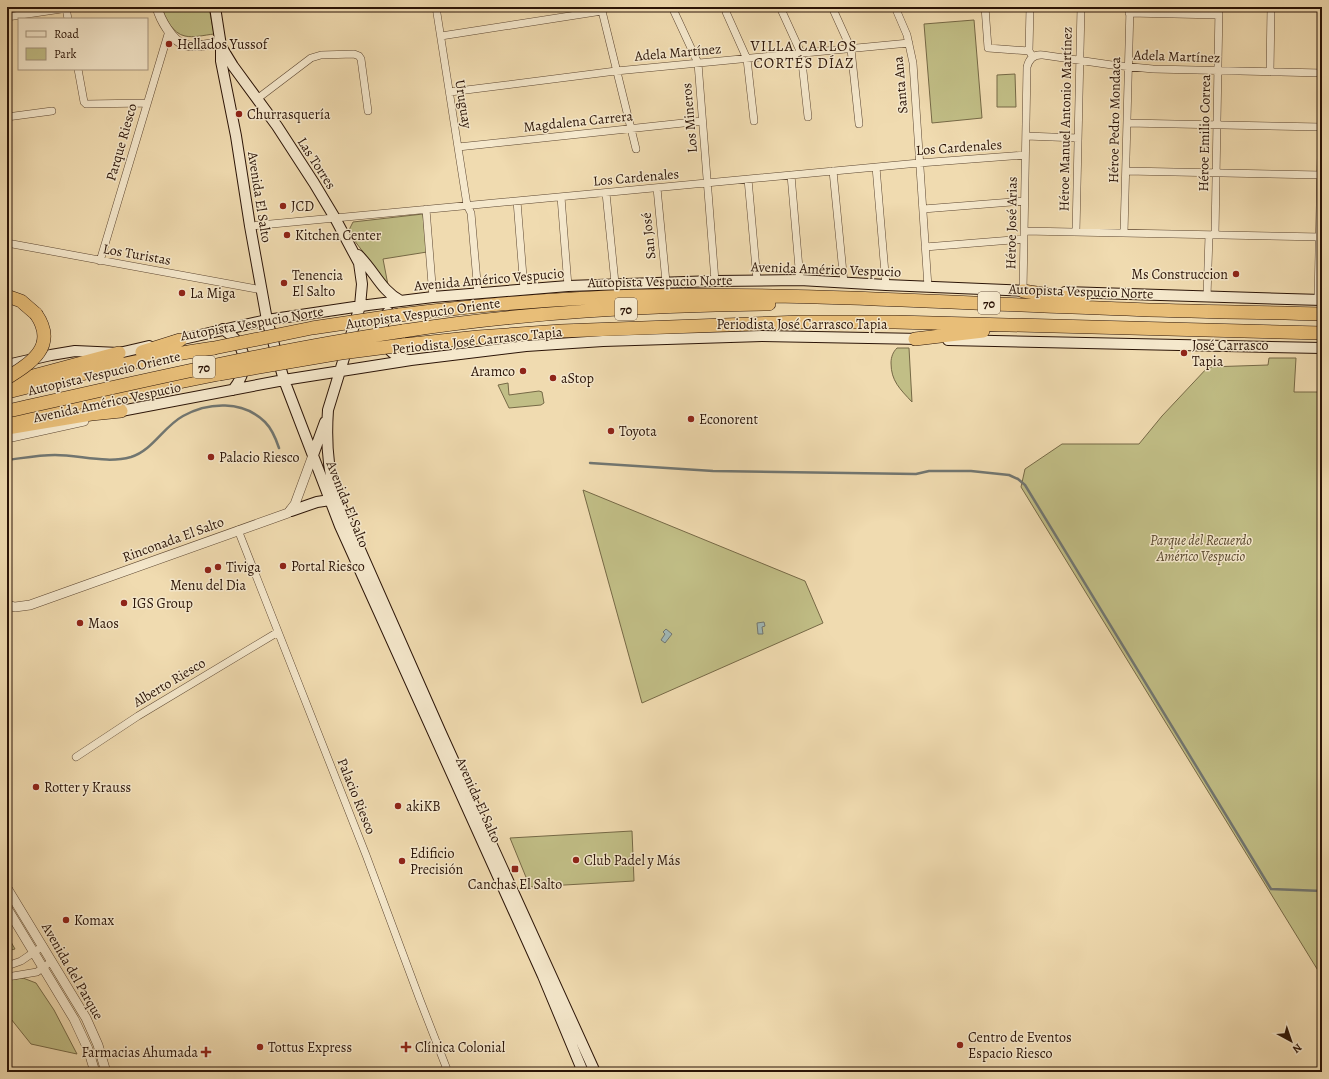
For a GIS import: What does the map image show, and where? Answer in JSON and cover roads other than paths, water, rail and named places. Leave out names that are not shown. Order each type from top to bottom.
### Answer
[{"type":"highway","points":[[1023,291],[1128,309]]},
{"type":"highway","name":"Autopista Vespucio Norte","points":[[7,392],[118,365],[214,348],[312,328],[399,314],[494,304],[638,296],[733,295],[926,300],[1128,309],[1322,314]]},
{"type":"highway","points":[[7,296],[21,301],[36,314],[43,332],[43,341],[40,351],[32,362],[7,378]]},
{"type":"highway","name":"Autopista Vespucio Oriente","points":[[7,411],[231,361],[337,341],[456,323],[542,314],[637,308],[815,302],[851,298]]},
{"type":"highway","name":"70","points":[[7,419],[90,400],[219,374],[333,354],[478,337],[561,331],[801,322],[895,322],[1322,332]]},
{"type":"highway","points":[[915,339],[1022,326]]},
{"type":"highway","points":[[43,383],[180,340]]},
{"type":"highway","points":[[7,383],[119,353]]},
{"type":"highway","points":[[7,428],[91,414],[121,411]]},
{"type":"main road","name":"Avenida El Salto","points":[[215,7],[221,61],[236,136],[267,320],[284,380],[330,500],[353,555],[543,976],[583,1072]]},
{"type":"main road","name":"Las Torres","points":[[220,44],[233,66],[296,154],[353,250],[359,263],[362,277],[360,306]]},
{"type":"main road","points":[[353,250],[365,262],[384,288],[392,296],[401,301],[390,309],[385,316],[382,325],[382,335],[385,343],[394,354],[411,360]]},
{"type":"main road","name":"Avenida Américo Vespucio","points":[[7,365],[75,351],[119,353],[267,320],[360,306],[433,297],[614,283],[800,280],[1023,291],[1320,300]]},
{"type":"main road","name":"Avenida El Salto","points":[[360,306],[328,410],[328,455],[332,482],[338,499],[441,733],[596,1072]]},
{"type":"main road","points":[[340,309],[345,311],[352,320],[352,332]]},
{"type":"main road","points":[[223,329],[237,340],[244,357],[242,375],[233,390]]},
{"type":"main road","name":"Periodista José Carrasco Tapia","points":[[284,380],[411,360],[494,349],[603,342],[762,336],[1322,348]]},
{"type":"main road","name":"Avenida Américo Vespucio","points":[[121,411],[284,380]]},
{"type":"main road","points":[[314,455],[328,410]]},
{"type":"main road","points":[[291,511],[317,502],[330,500]]},
{"type":"street","points":[[7,17],[75,7]]},
{"type":"street","points":[[157,7],[160,17],[178,41],[186,45],[220,44]]},
{"type":"street","name":"Uruguay","points":[[436,7],[467,205],[472,213],[478,293]]},
{"type":"street","name":"Los Mineros","points":[[672,7],[698,63],[715,281]]},
{"type":"street","points":[[780,7],[801,54],[808,117]]},
{"type":"street","points":[[832,7],[851,49],[859,124]]},
{"type":"street","name":"Santa Ana","points":[[895,7],[909,43],[913,63],[928,287]]},
{"type":"street","name":"Adela Martínez","points":[[985,7],[988,48],[1031,54],[1043,54],[1080,61],[1128,67],[1322,73]]},
{"type":"street","name":"Héroe José Arias","points":[[1023,291],[1027,67],[1031,54],[1030,7]]},
{"type":"street","name":"Héroe Manuel Antonio Martínez","points":[[1076,232],[1081,7]]},
{"type":"street","name":"Héroe Emilio Correa","points":[[1207,297],[1216,173],[1219,7]]},
{"type":"street","points":[[1270,72],[1271,7]]},
{"type":"street","points":[[66,8],[68,18]]},
{"type":"street","points":[[441,36],[601,9],[636,149]]},
{"type":"street","points":[[1130,10],[1219,15]]},
{"type":"street","name":"Héroe Pedro Mondaca","points":[[1124,233],[1130,10]]},
{"type":"street","points":[[726,12],[747,58],[754,121]]},
{"type":"street","name":"Parque Riesco","points":[[100,260],[146,103],[169,31]]},
{"type":"street","name":"Adela Martínez","points":[[450,92],[616,71],[909,43]]},
{"type":"street","points":[[257,99],[311,58],[321,55],[354,54],[359,56],[361,59],[368,111]]},
{"type":"street","points":[[78,70],[84,102],[86,104],[146,103]]},
{"type":"street","points":[[7,117],[52,111]]},
{"type":"street","name":"Magdalena Carrera","points":[[458,147],[702,121]]},
{"type":"street","points":[[1127,123],[1322,127]]},
{"type":"street","points":[[1026,136],[1078,138]]},
{"type":"street","name":"Los Cardenales","points":[[250,226],[919,163],[1025,156]]},
{"type":"street","points":[[1320,300],[1322,158]]},
{"type":"street","points":[[876,167],[886,285]]},
{"type":"street","points":[[833,171],[844,283]]},
{"type":"street","points":[[1126,171],[1322,175]]},
{"type":"street","points":[[791,175],[800,280]]},
{"type":"street","points":[[748,179],[757,280]]},
{"type":"street","name":"San José","points":[[657,188],[666,282]]},
{"type":"street","points":[[606,192],[614,283]]},
{"type":"street","points":[[561,197],[568,286]]},
{"type":"street","points":[[518,201],[524,289]]},
{"type":"street","points":[[923,209],[1024,201]]},
{"type":"street","points":[[426,209],[433,297]]},
{"type":"street","points":[[1024,231],[1321,237]]},
{"type":"street","points":[[926,247],[1024,239]]},
{"type":"street","name":"Los Turistas","points":[[7,243],[262,290]]},
{"type":"street","name":"Avenida Américo Vespucio","points":[[7,438],[100,418],[121,411]]},
{"type":"street","points":[[291,511],[314,455]]},
{"type":"street","name":"Rinconada El Salto","points":[[7,605],[30,605],[291,511]]},
{"type":"street","name":"Palacio Riesco","points":[[238,530],[366,855],[421,1004],[448,1072]]},
{"type":"street","name":"Alberto Riesco","points":[[76,757],[138,716],[278,632]]},
{"type":"street","name":"Avenida del Parque","points":[[7,888],[89,1025],[98,1045],[106,1072]]},
{"type":"street","name":"Avenida del Parque","points":[[7,908],[65,1003],[84,1039],[95,1072]]},
{"type":"street","points":[[7,966],[21,961],[35,953],[43,946]]},
{"type":"street","points":[[7,977],[34,974],[52,961]]},
{"type":"water","points":[[764,622],[765,626],[762,627],[763,634],[758,634],[757,623]]},
{"type":"water","points":[[666,629],[672,634],[665,643],[661,640],[665,634],[663,632]]},
{"type":"waterway","points":[[7,460],[49,455],[112,460],[131,457],[146,449],[183,416],[193,411],[214,406],[236,407],[256,415],[270,428],[279,448]]},
{"type":"waterway","points":[[590,463],[713,471],[916,474],[929,471],[971,471],[1009,475],[1018,479],[1025,485],[1271,889],[1322,891]]},
{"type":"place","name":"Hellados Yussof","points":[[169,44]]},
{"type":"place","name":"Churrasquería","points":[[239,114]]},
{"type":"place","name":"JCD","points":[[283,206]]},
{"type":"place","name":"Kitchen Center","points":[[287,235]]},
{"type":"place","name":"Ms Construccion","points":[[1236,274]]},
{"type":"place","name":"Tenencia El Salto","points":[[284,283]]},
{"type":"place","name":"La Miga","points":[[182,293]]},
{"type":"place","name":"José Carrasco Tapia","points":[[1184,353]]},
{"type":"place","name":"Aramco","points":[[523,371]]},
{"type":"place","name":"aStop","points":[[553,378]]},
{"type":"place","name":"Econorent","points":[[691,419]]},
{"type":"place","name":"Toyota","points":[[611,431]]},
{"type":"place","name":"Palacio Riesco","points":[[211,457]]},
{"type":"place","name":"Portal Riesco","points":[[283,566]]},
{"type":"place","name":"Tiviga","points":[[218,567]]},
{"type":"place","name":"Menu del Dia","points":[[208,570]]},
{"type":"place","name":"IGS Group","points":[[124,603]]},
{"type":"place","name":"Maos","points":[[80,623]]},
{"type":"place","name":"Rotter y Krauss","points":[[36,787]]},
{"type":"place","name":"akiKB","points":[[398,806]]},
{"type":"place","name":"Club Padel y Más","points":[[576,860]]},
{"type":"place","name":"Edificio Precisión","points":[[402,861]]},
{"type":"place","name":"Canchas El Salto","points":[[515,869]]},
{"type":"place","name":"Komax","points":[[66,920]]},
{"type":"place","name":"Centro de Eventos Espacio Riesco","points":[[960,1045]]},
{"type":"place","name":"Tottus Express","points":[[260,1047]]},
{"type":"place","name":"Clínica Colonial","points":[[406,1047]]},
{"type":"place","name":"Farmacias Ahumada","points":[[206,1052]]},
{"type":"district","name":"VILLA CARLOS CORTÉS DÍAZ","points":[[804,54]]},
{"type":"park label","name":"Parque del Recuerdo Américo Vespucio","points":[[1201,548]]}]
